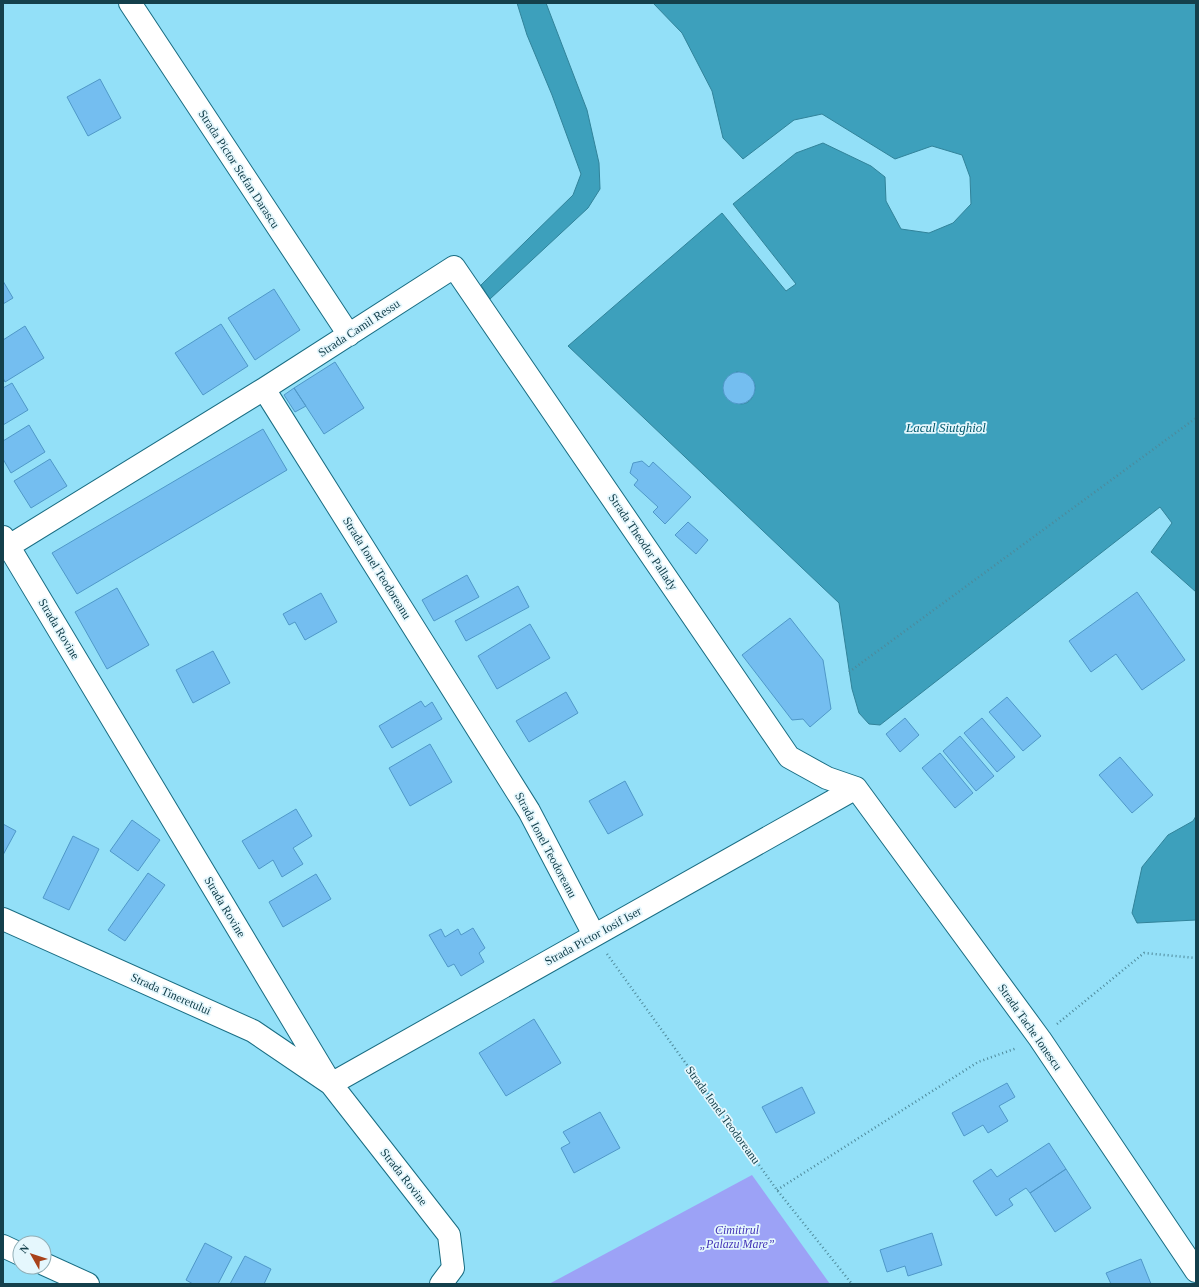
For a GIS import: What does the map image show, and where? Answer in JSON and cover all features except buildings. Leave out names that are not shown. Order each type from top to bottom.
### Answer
[{"type":"street","name":"Strada Pictor Stefan Darascu","points":[[130,3],[349,335]]},
{"type":"street","name":"Strada Camil Ressu","points":[[6,541],[264,388],[454,267]]},
{"type":"street","name":"Strada Theodor Pallady","points":[[454,267],[790,757],[828,778],[856,788]]},
{"type":"street","name":"Strada Ionel Teodoreanu","points":[[264,388],[529,811],[594,936]]},
{"type":"street","name":"Strada Rovine","points":[[6,541],[331,1084],[449,1235],[447,1276]]},
{"type":"street","name":"Strada Pictor Iosif Iser","points":[[331,1084],[856,788]]},
{"type":"street","name":"Strada Tache Ionescu","points":[[856,788],[1040,1039],[1196,1271]]},
{"type":"street","name":"Strada Tineretului","points":[[3,919],[253,1031],[331,1084]]},
{"type":"street","points":[[52,1268],[88,1284]]},
{"type":"path","points":[[849,672],[1196,418]]},
{"type":"path","name":"Strada Ionel Teodoreanu","points":[[594,936],[777,1190],[852,1284]]},
{"type":"path","points":[[777,1190],[978,1062],[1040,1039],[1144,953],[1196,958]]},
{"type":"green space","name":"Cimitirul „Palazu Mare”","points":[[752,1175],[830,1284],[549,1284]]},
{"type":"water","points":[[517,3],[546,3],[587,110],[599,163],[600,189],[588,208],[490,299],[481,285],[573,195],[581,174],[552,95],[527,35]]},
{"type":"water","name":"Lacul Siutghiol","points":[[653,3],[1196,3],[1196,592],[1151,552],[1172,523],[1160,507],[880,725],[869,724],[859,713],[852,689],[839,603],[568,346],[722,213],[786,291],[796,284],[733,204],[796,153],[823,143],[871,166],[885,177],[886,201],[901,229],[929,233],[953,223],[971,204],[970,177],[962,155],[932,146],[895,159],[822,114],[794,120],[743,159],[723,138],[712,91],[682,33]],"holes":[[[737,372],[751,378],[755,384],[754,393],[749,401],[743,404],[735,403],[729,398],[725,392],[724,385],[727,378]]]},
{"type":"water","points":[[1196,816],[1196,920],[1137,923],[1132,913],[1142,867],[1168,835],[1193,821]]}]
